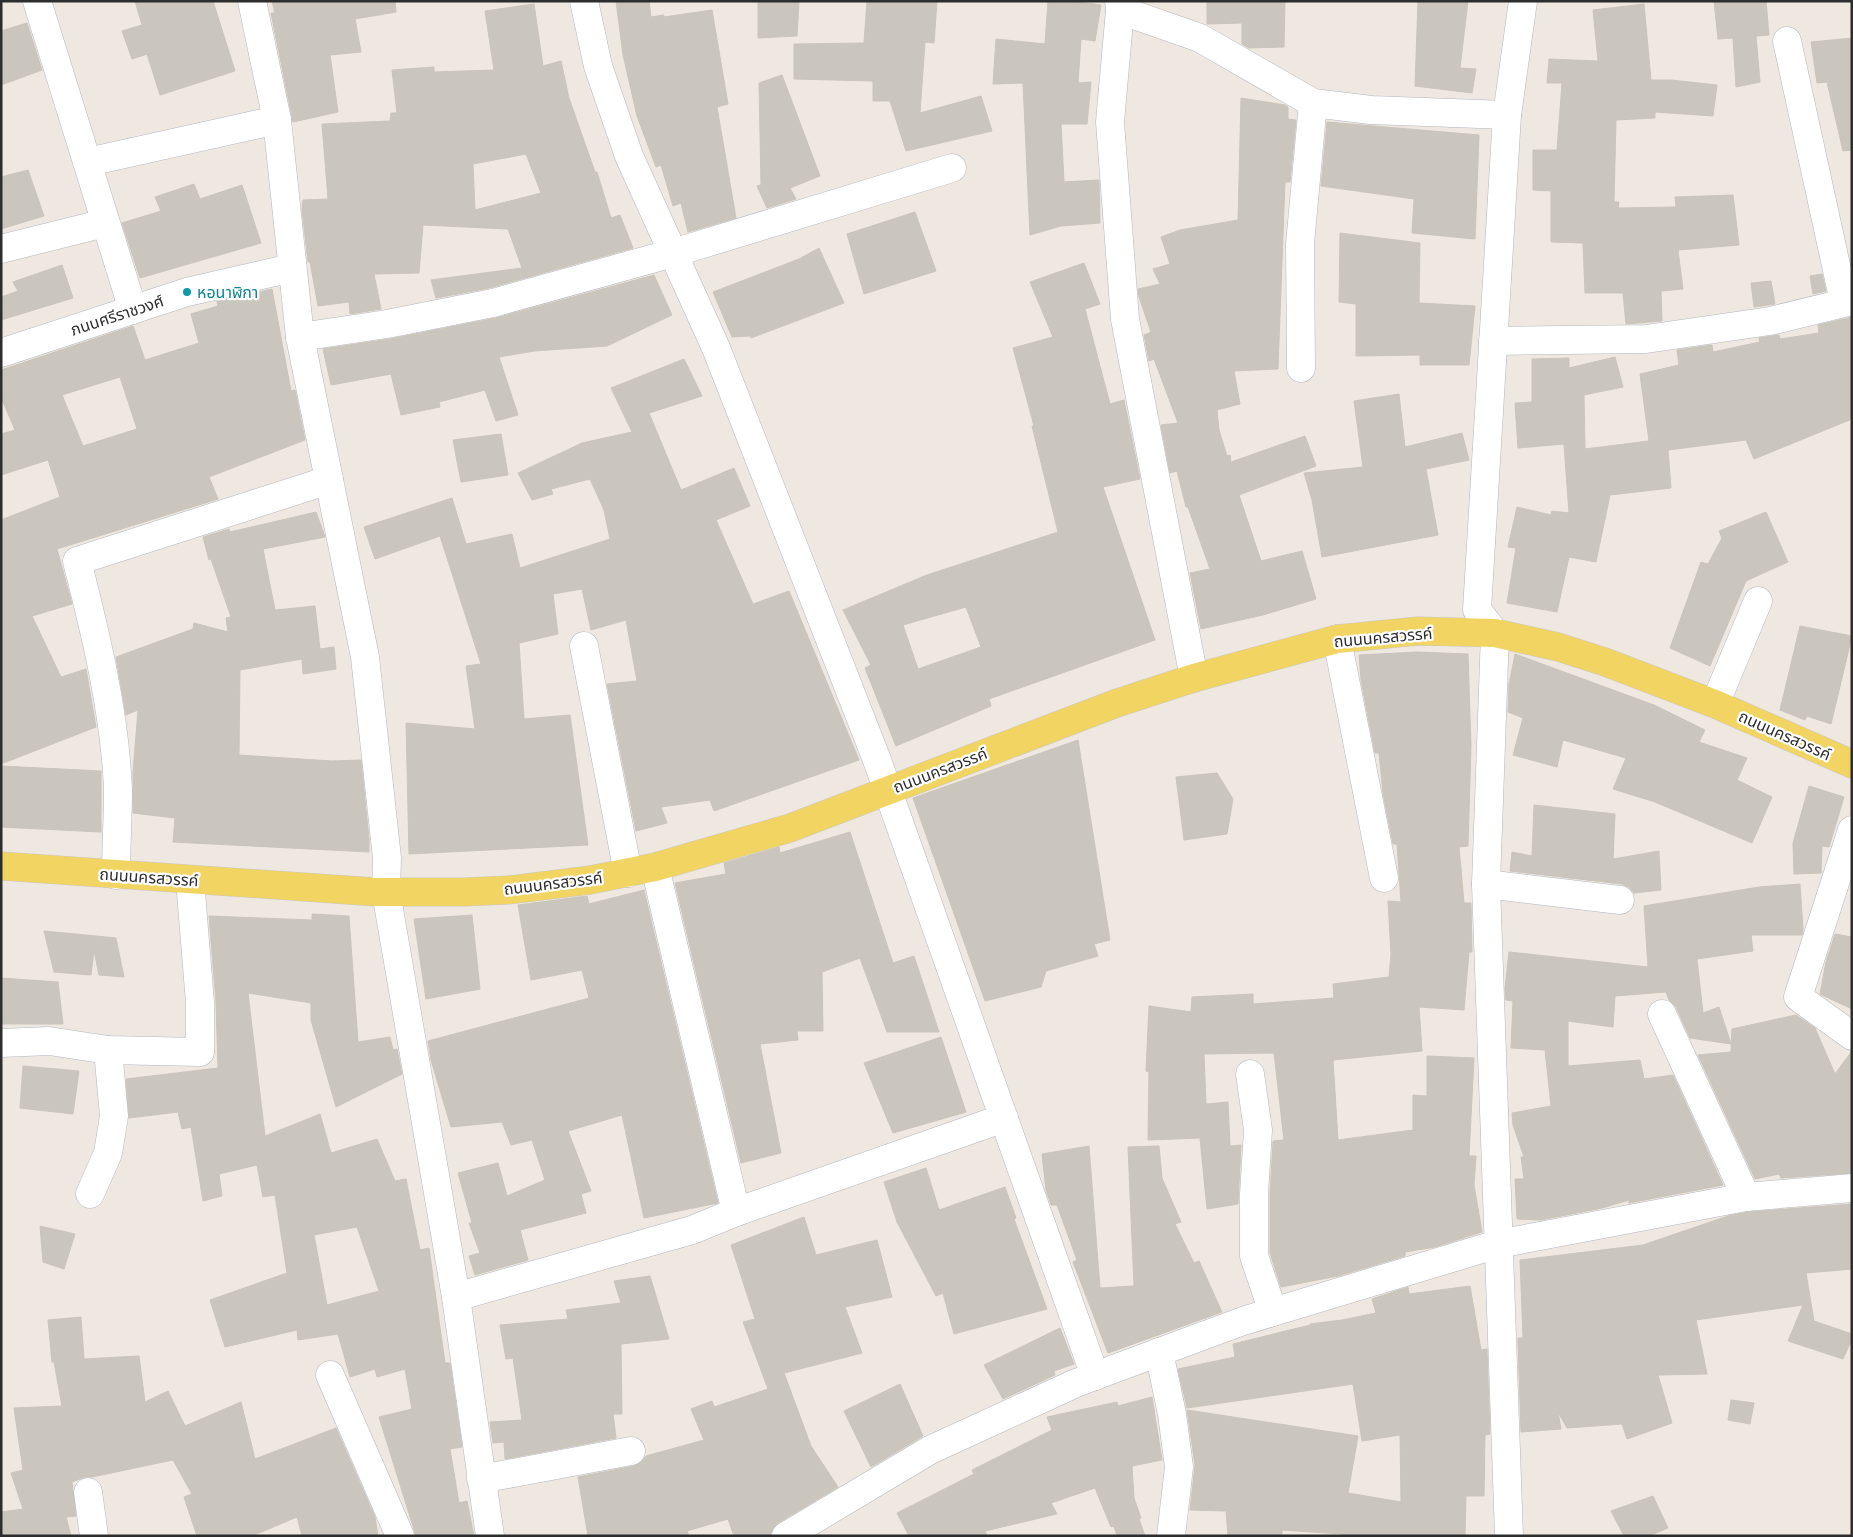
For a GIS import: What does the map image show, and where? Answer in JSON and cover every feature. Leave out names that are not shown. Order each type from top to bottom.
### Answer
[{"type":"main road","name":"ถนนนครสวรรค์","points":[[1,866],[332,890],[386,892],[508,890],[590,880],[655,867],[790,828],[1117,703],[1194,678],[1337,639],[1418,631],[1495,633],[1558,648],[1605,662],[1715,704],[1852,764]]},
{"type":"street","points":[[37,1],[133,310]]},
{"type":"street","points":[[252,1],[277,120],[300,337],[365,657],[387,858],[386,892],[456,1297],[490,1536]]},
{"type":"street","points":[[584,1],[598,66],[629,156],[716,348],[878,760],[887,791],[1095,1376]]},
{"type":"street","points":[[1509,1536],[1486,884],[1495,633],[1477,610],[1507,115],[1524,1]]},
{"type":"street","points":[[1194,678],[1126,319],[1110,122],[1120,6],[1200,38],[1313,103],[1371,110],[1507,115]]},
{"type":"street","points":[[1493,341],[1646,339],[1770,321],[1848,301],[1787,41]]},
{"type":"street","points":[[1301,368],[1300,244],[1313,103]]},
{"type":"street","points":[[88,162],[277,120]]},
{"type":"street","points":[[300,337],[387,324],[493,303],[672,253],[952,168]]},
{"type":"street","points":[[1,249],[105,223]]},
{"type":"street","name":"ภนนศรีราชวงศ์","points":[[1,353],[187,292],[292,268]]},
{"type":"street","points":[[116,874],[118,790],[109,703],[93,624],[77,561],[329,480]]},
{"type":"street","points":[[1715,704],[1758,601]]},
{"type":"street","points":[[1337,639],[1384,878]]},
{"type":"street","points":[[584,646],[628,873]]},
{"type":"street","points":[[1852,830],[1798,997],[1852,1036]]},
{"type":"street","points":[[655,867],[736,1212]]},
{"type":"street","points":[[1,1042],[49,1041],[108,1050],[200,1052],[200,1003],[190,880]]},
{"type":"street","points":[[1486,884],[1620,900]]},
{"type":"street","points":[[1662,1014],[1746,1197]]},
{"type":"street","points":[[90,1194],[108,1153],[114,1116],[108,1050]]},
{"type":"street","points":[[1250,1074],[1258,1130],[1254,1194],[1254,1256],[1272,1312]]},
{"type":"street","points":[[456,1297],[692,1230],[736,1212],[1004,1118]]},
{"type":"street","points":[[786,1536],[930,1450],[1076,1383],[1243,1321],[1498,1244],[1746,1197],[1852,1188]]},
{"type":"street","points":[[1159,1352],[1172,1414],[1179,1467],[1171,1536]]},
{"type":"street","points":[[330,1375],[400,1536]]},
{"type":"street","points":[[481,1479],[631,1450]]},
{"type":"street","points":[[88,1492],[94,1536]]},
{"type":"building","points":[[135,1],[213,1],[235,71],[160,95],[147,54],[132,59],[122,31],[142,25]]},
{"type":"building","points":[[272,1],[395,1],[396,12],[355,19],[361,52],[330,55],[338,112],[293,122],[271,13],[275,13]]},
{"type":"building","points":[[616,1],[649,1],[651,17],[712,10],[728,104],[717,107],[736,218],[688,232],[681,203],[673,206],[661,165],[656,167],[637,116],[623,55]]},
{"type":"building","points":[[758,1],[799,1],[797,36],[758,38]]},
{"type":"building","points":[[867,1],[937,1],[934,43],[925,42],[920,113],[981,96],[992,131],[906,151],[890,101],[873,101],[873,81],[794,79],[794,44],[864,43]]},
{"type":"building","points":[[1048,1],[1073,1],[1101,5],[1095,41],[1081,39],[1078,83],[1091,82],[1087,124],[1061,124],[1064,182],[1099,180],[1100,223],[1061,226],[1030,235],[1023,83],[993,84],[996,39],[1045,44]]},
{"type":"building","points":[[1207,1],[1285,1],[1284,47],[1249,48],[1242,44],[1242,23],[1207,24]]},
{"type":"building","points":[[1418,1],[1468,1],[1460,68],[1476,69],[1472,93],[1415,86]]},
{"type":"building","points":[[1714,1],[1766,1],[1769,35],[1756,36],[1760,82],[1736,87],[1733,38],[1718,39]]},
{"type":"building","points":[[534,4],[543,66],[561,61],[569,98],[595,172],[597,172],[611,218],[620,215],[633,248],[489,288],[436,298],[431,280],[522,268],[508,229],[423,225],[419,273],[374,274],[381,309],[350,314],[349,302],[318,306],[310,262],[308,262],[302,210],[303,200],[328,199],[322,124],[390,121],[391,113],[397,113],[392,70],[434,67],[434,72],[494,70],[485,11]],"holes":[[[526,154],[541,193],[475,210],[473,164]]]},
{"type":"building","points":[[1644,4],[1651,80],[1671,80],[1717,85],[1713,116],[1655,112],[1655,118],[1616,120],[1614,202],[1619,202],[1618,208],[1676,207],[1675,197],[1733,195],[1739,245],[1678,250],[1683,289],[1661,291],[1662,321],[1626,324],[1623,293],[1585,293],[1583,243],[1551,242],[1551,191],[1533,190],[1533,150],[1557,150],[1562,83],[1547,83],[1549,59],[1598,61],[1593,10]]},
{"type":"building","points":[[27,23],[42,70],[1,85],[1,31]]},
{"type":"building","points":[[1852,38],[1852,150],[1843,151],[1827,82],[1817,83],[1811,42]]},
{"type":"building","points":[[782,75],[820,176],[790,188],[796,199],[767,208],[757,186],[761,185],[759,83]]},
{"type":"building","points":[[1241,98],[1285,105],[1288,107],[1288,119],[1296,120],[1290,182],[1285,182],[1278,369],[1234,371],[1240,404],[1217,410],[1219,430],[1227,456],[1230,455],[1231,462],[1305,436],[1316,466],[1239,495],[1261,561],[1302,551],[1316,599],[1263,615],[1201,629],[1190,573],[1210,569],[1188,507],[1186,507],[1177,471],[1170,473],[1161,425],[1178,423],[1154,359],[1149,361],[1144,335],[1151,332],[1138,289],[1160,284],[1153,269],[1170,264],[1161,237],[1180,230],[1238,220]]},
{"type":"building","points":[[1327,122],[1479,135],[1475,239],[1412,233],[1414,199],[1321,186]]},
{"type":"building","points":[[28,170],[44,216],[1,229],[1,177]]},
{"type":"building","points":[[194,184],[200,199],[242,185],[261,243],[140,278],[122,223],[161,211],[155,197]]},
{"type":"building","points":[[915,212],[936,271],[864,294],[847,234]]},
{"type":"building","points":[[1340,233],[1420,243],[1419,303],[1475,306],[1469,365],[1420,365],[1420,355],[1356,356],[1356,304],[1339,302]]},
{"type":"building","points":[[819,248],[844,303],[751,338],[750,336],[732,337],[713,292],[799,259]]},
{"type":"building","points":[[1084,263],[1100,304],[1085,309],[1110,404],[1124,400],[1140,479],[1103,487],[1155,640],[989,699],[991,706],[896,746],[865,668],[871,665],[843,610],[927,575],[1058,532],[1032,426],[1034,426],[1013,348],[1053,337],[1030,282]],"holes":[[[966,607],[981,647],[918,669],[903,625]]]},
{"type":"building","points":[[62,265],[73,298],[1,320],[1,297],[18,291],[13,282]]},
{"type":"building","points":[[1822,274],[1826,291],[1813,294],[1810,276]]},
{"type":"building","points":[[654,275],[672,315],[607,346],[534,351],[499,357],[518,415],[496,421],[485,390],[439,402],[440,407],[401,415],[391,374],[331,385],[323,349],[390,339],[496,318]]},
{"type":"building","points":[[1771,281],[1775,304],[1754,307],[1751,283]]},
{"type":"building","points":[[272,289],[291,391],[295,390],[305,440],[209,477],[218,499],[57,549],[72,604],[32,616],[61,677],[86,669],[96,727],[1,764],[1,520],[60,497],[48,460],[1,475],[1,434],[15,430],[1,397],[1,370],[133,326],[145,360],[199,343],[191,314],[218,306],[217,301]],"holes":[[[120,377],[137,429],[83,446],[62,395]]]},
{"type":"building","points":[[1852,317],[1852,419],[1754,459],[1746,440],[1668,450],[1671,488],[1610,495],[1596,562],[1569,557],[1557,612],[1507,603],[1516,548],[1508,547],[1517,507],[1551,515],[1552,511],[1569,513],[1564,444],[1518,448],[1515,403],[1532,402],[1532,359],[1569,358],[1569,368],[1615,357],[1623,387],[1584,395],[1585,449],[1649,441],[1640,374],[1679,365],[1677,350],[1712,345],[1713,352],[1760,342],[1759,338],[1779,335],[1780,339],[1819,333],[1818,325]]},
{"type":"building","points":[[684,359],[702,396],[649,413],[681,490],[734,468],[750,506],[716,520],[753,604],[789,591],[859,760],[714,811],[710,800],[661,807],[667,823],[636,831],[607,684],[637,681],[626,620],[591,630],[582,589],[553,594],[558,634],[519,643],[524,719],[570,715],[588,845],[409,854],[406,723],[475,729],[466,666],[481,664],[440,536],[375,559],[364,527],[452,498],[466,544],[512,534],[520,568],[610,539],[604,510],[590,479],[551,489],[553,494],[532,500],[518,473],[582,443],[632,432],[611,388]]},
{"type":"building","points":[[1399,394],[1405,447],[1462,433],[1469,460],[1426,469],[1438,535],[1322,557],[1312,500],[1304,473],[1363,467],[1354,401]]},
{"type":"building","points":[[501,434],[508,475],[461,482],[453,440]]},
{"type":"building","points":[[316,512],[325,537],[263,549],[275,610],[315,606],[320,649],[334,647],[336,669],[303,674],[302,659],[240,670],[239,755],[332,761],[361,760],[369,852],[173,842],[175,818],[133,813],[133,773],[138,710],[126,715],[116,657],[193,629],[194,623],[228,632],[226,618],[231,617],[211,559],[209,560],[203,537],[229,529],[230,532]]},
{"type":"building","points":[[1766,512],[1788,562],[1746,581],[1710,666],[1670,648],[1701,562],[1708,564],[1722,538],[1719,531]]},
{"type":"building","points":[[1800,626],[1852,636],[1831,724],[1807,716],[1805,720],[1780,710]]},
{"type":"building","points":[[1417,652],[1468,654],[1471,746],[1468,846],[1459,847],[1464,903],[1471,903],[1472,952],[1469,952],[1464,1010],[1419,1007],[1422,1051],[1333,1060],[1338,1140],[1413,1130],[1413,1095],[1427,1096],[1427,1056],[1474,1058],[1469,1156],[1476,1156],[1474,1185],[1482,1232],[1435,1247],[1405,1252],[1405,1256],[1338,1276],[1281,1287],[1270,1253],[1270,1194],[1273,1141],[1284,1140],[1274,1053],[1204,1054],[1206,1104],[1228,1102],[1230,1146],[1241,1145],[1238,1204],[1207,1209],[1200,1138],[1148,1140],[1149,1072],[1146,1071],[1149,1006],[1191,1012],[1192,997],[1253,994],[1253,1004],[1334,998],[1333,984],[1389,977],[1391,954],[1388,901],[1401,902],[1397,844],[1393,844],[1383,793],[1379,753],[1375,753],[1361,680],[1359,655]]},
{"type":"building","points":[[1515,654],[1654,705],[1705,730],[1699,742],[1747,758],[1737,780],[1772,797],[1752,843],[1655,802],[1613,789],[1626,758],[1563,740],[1557,767],[1513,755],[1523,718],[1508,712],[1509,684]]},
{"type":"building","points":[[1078,740],[1110,940],[1094,944],[1098,956],[1046,971],[1041,987],[985,1001],[913,798]]},
{"type":"building","points":[[1,766],[101,771],[101,832],[1,827]]},
{"type":"building","points":[[1217,773],[1233,799],[1227,834],[1184,840],[1176,777]]},
{"type":"building","points":[[1809,786],[1844,797],[1829,847],[1822,846],[1821,873],[1794,874],[1793,843]]},
{"type":"building","points":[[1534,805],[1615,814],[1613,859],[1659,851],[1661,890],[1634,893],[1629,887],[1622,884],[1510,871],[1512,852],[1532,856]]},
{"type":"building","points":[[850,832],[893,963],[914,956],[939,1032],[887,1032],[860,958],[822,972],[823,1031],[797,1031],[798,1040],[760,1044],[781,1153],[741,1163],[675,883],[726,874],[724,863],[779,847],[780,853]]},
{"type":"building","points":[[1800,884],[1802,935],[1751,935],[1753,951],[1697,959],[1703,1013],[1719,1007],[1731,1044],[1690,1038],[1676,1007],[1669,1000],[1666,992],[1615,996],[1613,1027],[1568,1021],[1568,1066],[1640,1060],[1644,1079],[1673,1075],[1723,1185],[1629,1203],[1629,1200],[1602,1208],[1541,1220],[1517,1219],[1515,1179],[1524,1179],[1521,1157],[1524,1157],[1513,1125],[1512,1113],[1551,1106],[1545,1050],[1511,1048],[1513,1001],[1506,1000],[1505,988],[1509,952],[1648,967],[1644,906],[1759,887]]},
{"type":"building","points":[[644,890],[718,1203],[644,1218],[622,1115],[568,1131],[591,1191],[581,1194],[586,1213],[520,1230],[528,1260],[475,1275],[469,1256],[480,1253],[469,1223],[472,1223],[458,1173],[498,1163],[507,1196],[545,1180],[532,1140],[511,1145],[502,1122],[451,1127],[431,1060],[428,1041],[589,998],[582,970],[531,980],[518,905],[587,896],[589,904]]},
{"type":"building","points":[[312,914],[349,916],[358,1042],[390,1037],[393,1050],[397,1049],[402,1074],[336,1107],[311,1020],[311,1003],[248,993],[265,1136],[320,1114],[331,1153],[377,1139],[395,1181],[406,1179],[420,1250],[429,1248],[445,1363],[450,1363],[462,1447],[450,1449],[459,1503],[467,1501],[474,1536],[416,1536],[379,1417],[412,1409],[405,1369],[377,1377],[375,1369],[350,1377],[338,1334],[298,1340],[297,1330],[225,1347],[210,1300],[287,1273],[275,1195],[263,1197],[257,1165],[219,1174],[222,1196],[203,1201],[191,1127],[182,1129],[178,1112],[129,1118],[126,1079],[218,1068],[216,1002],[209,916],[312,920]],"holes":[[[357,1227],[379,1291],[327,1305],[314,1235]]]},
{"type":"building","points":[[472,915],[480,989],[426,999],[414,919]]},
{"type":"building","points":[[44,931],[116,938],[124,977],[99,975],[94,950],[91,975],[54,972]]},
{"type":"building","points":[[1835,934],[1852,937],[1852,1009],[1820,994],[1826,962]]},
{"type":"building","points":[[1,978],[58,982],[63,1024],[1,1024]]},
{"type":"building","points":[[1796,1015],[1815,1028],[1835,1074],[1852,1051],[1852,1173],[1781,1178],[1779,1174],[1755,1179],[1698,1055],[1731,1052],[1732,1029]]},
{"type":"building","points":[[941,1037],[966,1112],[893,1133],[864,1063]]},
{"type":"building","points":[[23,1066],[79,1071],[73,1114],[20,1108]]},
{"type":"building","points":[[1089,1146],[1100,1288],[1134,1286],[1128,1147],[1159,1146],[1162,1178],[1181,1222],[1175,1224],[1194,1263],[1199,1261],[1222,1312],[1108,1353],[1073,1262],[1077,1260],[1057,1205],[1051,1205],[1046,1190],[1042,1154]]},
{"type":"building","points":[[926,1168],[939,1210],[1005,1187],[1016,1218],[1014,1219],[1047,1309],[954,1334],[943,1293],[936,1296],[897,1222],[884,1182]]},
{"type":"building","points":[[1852,1204],[1852,1269],[1806,1273],[1814,1321],[1852,1334],[1852,1339],[1843,1359],[1788,1341],[1803,1305],[1696,1320],[1707,1374],[1658,1375],[1672,1423],[1627,1439],[1622,1424],[1567,1428],[1558,1412],[1561,1429],[1521,1432],[1518,1338],[1523,1338],[1520,1260],[1643,1245],[1728,1216],[1748,1212]]},
{"type":"building","points":[[804,1217],[816,1255],[877,1240],[892,1297],[845,1307],[862,1353],[784,1373],[811,1446],[838,1487],[778,1523],[773,1528],[770,1536],[734,1536],[728,1519],[687,1531],[689,1536],[588,1536],[578,1477],[634,1466],[646,1456],[704,1440],[691,1409],[712,1401],[714,1407],[768,1389],[743,1322],[755,1319],[731,1245]]},
{"type":"building","points":[[40,1226],[75,1234],[64,1269],[43,1262]]},
{"type":"building","points":[[650,1276],[669,1339],[621,1344],[622,1414],[613,1414],[616,1438],[505,1459],[504,1442],[493,1443],[490,1422],[522,1420],[513,1358],[506,1359],[500,1325],[568,1319],[566,1310],[621,1303],[614,1281]]},
{"type":"building","points":[[1470,1286],[1481,1350],[1487,1349],[1490,1434],[1485,1435],[1484,1496],[1466,1496],[1465,1536],[1342,1536],[1342,1534],[1282,1530],[1282,1536],[1228,1536],[1226,1511],[1190,1510],[1195,1465],[1187,1410],[1358,1436],[1348,1493],[1401,1502],[1400,1435],[1362,1441],[1353,1384],[1187,1408],[1178,1369],[1235,1357],[1233,1344],[1310,1324],[1376,1313],[1372,1299],[1408,1287],[1409,1294]]},
{"type":"building","points":[[81,1317],[84,1359],[139,1356],[145,1402],[168,1391],[185,1426],[241,1402],[255,1459],[336,1428],[375,1517],[378,1536],[302,1536],[297,1517],[252,1536],[197,1536],[184,1497],[192,1494],[173,1460],[85,1477],[72,1482],[76,1516],[66,1517],[71,1536],[1,1536],[1,1512],[23,1509],[11,1473],[23,1470],[14,1408],[62,1406],[54,1362],[52,1362],[48,1320]]},
{"type":"building","points":[[1060,1328],[1074,1364],[1054,1371],[1055,1375],[1003,1399],[984,1365]]},
{"type":"building","points":[[900,1384],[923,1436],[871,1467],[844,1411]]},
{"type":"building","points":[[1152,1397],[1162,1460],[1132,1466],[1134,1498],[1145,1536],[1117,1536],[1114,1526],[1111,1527],[1095,1488],[1051,1503],[1057,1514],[985,1531],[987,1536],[909,1536],[897,1513],[974,1474],[972,1470],[1052,1430],[1047,1417],[1117,1402],[1118,1406]]},
{"type":"building","points":[[1731,1400],[1754,1403],[1750,1424],[1728,1420]]},
{"type":"building","points":[[1653,1496],[1668,1528],[1649,1536],[1624,1536],[1611,1511]]},
{"type":"place","name":"หอนาฬิกา","points":[[187,292]]}]
